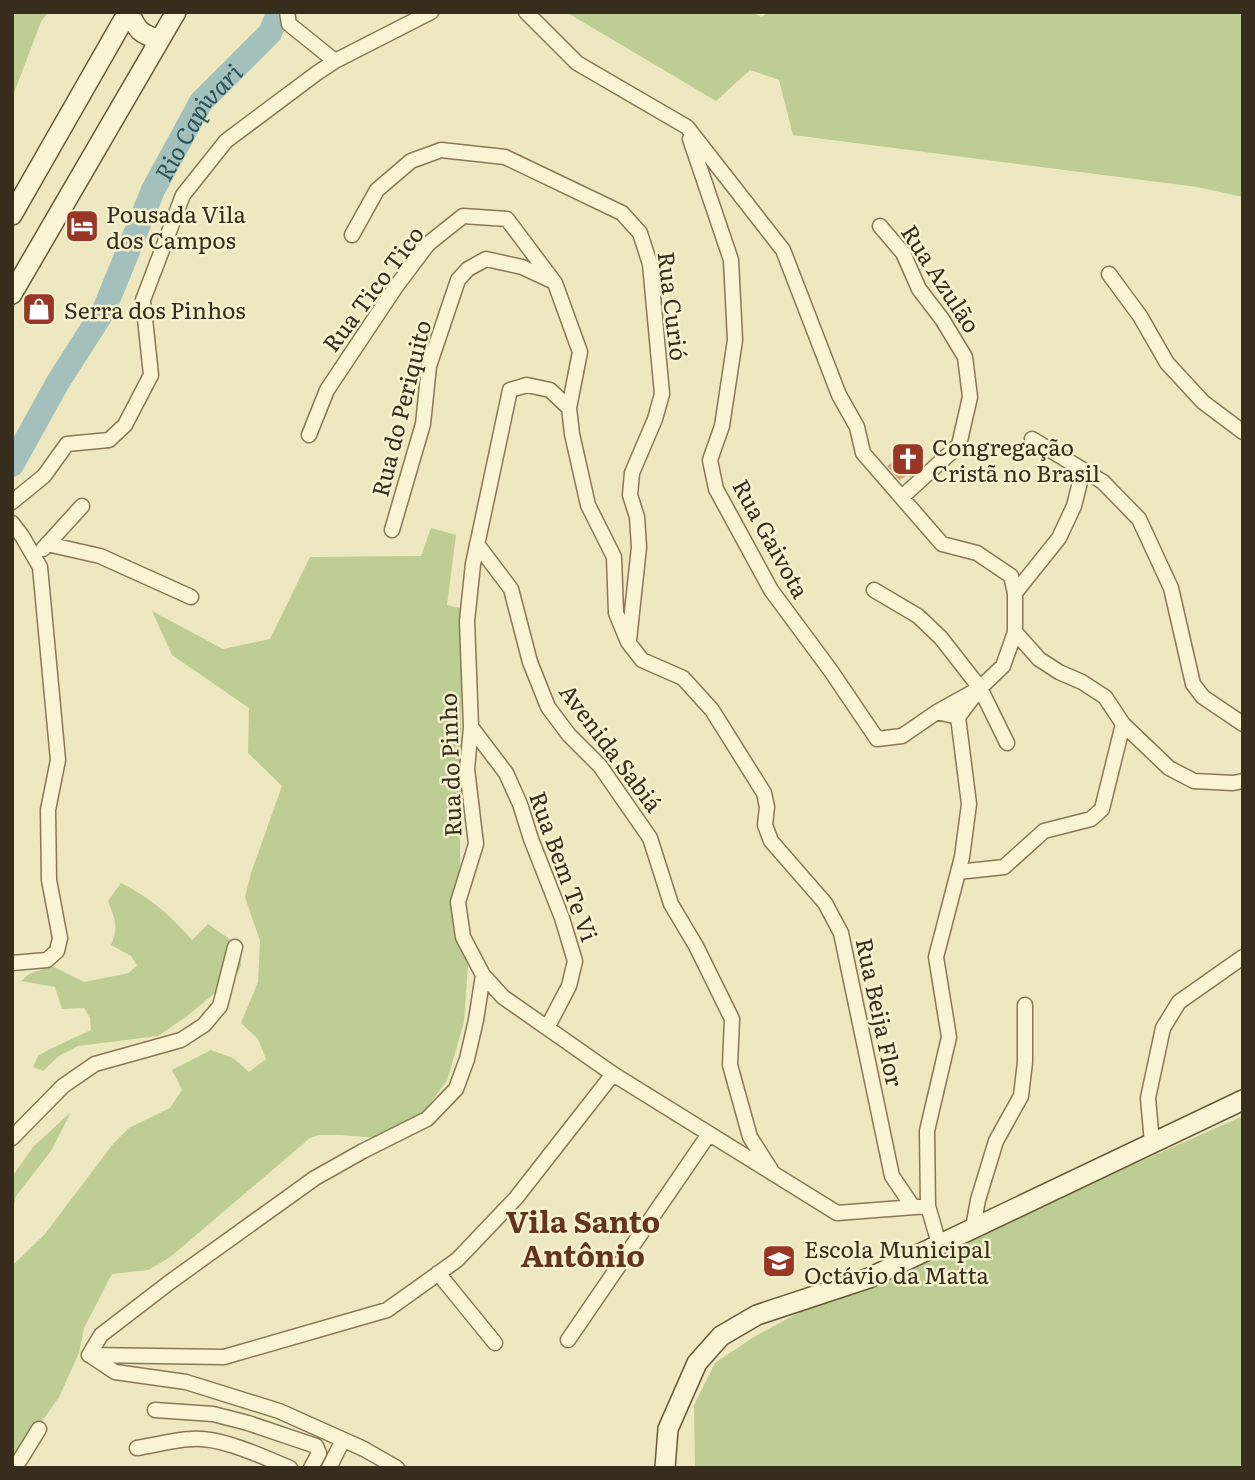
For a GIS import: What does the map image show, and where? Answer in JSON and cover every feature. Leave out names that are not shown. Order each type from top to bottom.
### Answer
[{"type":"street","points":[[129,12],[142,34],[159,40]]},
{"type":"street","points":[[12,215],[129,12]]},
{"type":"street","points":[[12,294],[176,12]]},
{"type":"street","points":[[12,502],[44,476],[67,444],[109,440],[125,425],[151,375],[143,300],[183,195],[226,141],[335,61],[431,12]]},
{"type":"street","points":[[526,12],[577,63],[687,127],[783,250],[839,395],[857,427],[863,453],[942,544],[977,553],[1010,576],[1015,593],[1015,632],[1003,666],[980,688],[958,717],[969,804],[962,857],[936,957],[949,1037],[927,1131],[929,1206],[939,1244]]},
{"type":"street","points":[[288,18],[335,61]]},
{"type":"street","name":"Rua Gaivota","points":[[687,127],[731,260],[735,340],[722,426],[710,460],[716,489],[771,590],[877,739],[902,736],[937,712]]},
{"type":"street","name":"Rua Curió","points":[[352,235],[377,190],[411,161],[441,150],[505,157],[622,213],[640,233],[650,264],[662,394],[655,419],[632,473],[630,495],[637,517],[639,547],[628,642]]},
{"type":"street","name":"Rua Tico Tico","points":[[309,435],[327,390],[395,288],[428,244],[463,216],[507,219]]},
{"type":"street","name":"Rua Beija Flor","points":[[507,219],[555,282],[580,352],[569,408],[572,434],[588,505],[614,557],[616,613],[628,642],[642,660],[683,678],[712,710],[764,793],[767,807],[765,825],[771,841],[825,903],[841,933],[892,1176],[913,1207]]},
{"type":"street","name":"Rua Azulão","points":[[880,226],[904,253],[919,289],[942,319],[965,357],[970,397],[959,445],[902,497]]},
{"type":"street","name":"Rua do Periquito","points":[[392,530],[423,424],[429,366],[458,281],[468,270],[486,259],[522,267],[555,282]]},
{"type":"street","points":[[1109,274],[1140,316],[1167,363],[1203,402],[1243,432]]},
{"type":"street","name":"Rua do Pinho","points":[[569,408],[550,390],[527,384],[510,390],[477,544],[467,621],[471,727],[467,769],[476,844],[458,902],[463,937],[483,975],[503,998],[613,1074],[837,1213],[929,1206]]},
{"type":"street","points":[[1032,439],[1103,482],[1139,519],[1171,589],[1193,684],[1203,697],[1243,724]]},
{"type":"street","points":[[1015,593],[1059,538],[1074,506],[1083,470]]},
{"type":"street","points":[[35,558],[82,506]]},
{"type":"street","points":[[12,523],[17,540],[40,567],[58,760],[48,810],[49,880],[60,938],[58,951],[47,960],[12,963]]},
{"type":"street","points":[[47,544],[100,556],[191,597]]},
{"type":"street","name":"Avenida Sabiá","points":[[477,544],[511,590],[530,662],[548,707],[569,735],[600,766],[650,838],[671,904],[696,946],[732,1019],[730,1065],[750,1137],[773,1174]]},
{"type":"street","points":[[874,590],[918,616],[941,638],[980,688],[1007,743]]},
{"type":"street","points":[[1015,632],[1040,659],[1105,697],[1123,724],[1169,768],[1194,781],[1243,781]]},
{"type":"street","points":[[937,712],[980,688]]},
{"type":"street","points":[[937,712],[958,717]]},
{"type":"street","points":[[958,872],[1004,867],[1044,831],[1091,819],[1101,808],[1123,724]]},
{"type":"street","name":"Rua Bem Te Vi","points":[[471,727],[506,773],[562,918],[575,961],[569,986],[547,1028]]},
{"type":"street","points":[[12,1138],[63,1086],[95,1064],[181,1040],[204,1025],[220,1006],[235,947]]},
{"type":"street","points":[[1152,1143],[1148,1098],[1163,1028],[1180,1002],[1243,957]]},
{"type":"street","points":[[89,1355],[101,1335],[315,1178],[427,1119],[456,1089],[467,1059],[483,975]]},
{"type":"street","points":[[973,1228],[978,1200],[996,1141],[1021,1096],[1025,1062],[1025,1005]]},
{"type":"street","points":[[89,1355],[224,1357],[387,1310],[457,1260],[516,1198],[613,1074]]},
{"type":"street","points":[[665,1468],[668,1429],[697,1363],[721,1336],[757,1315],[869,1278],[1243,1100]]},
{"type":"street","points":[[568,1340],[709,1134]]},
{"type":"street","points":[[438,1273],[495,1343]]},
{"type":"street","points":[[89,1355],[115,1372],[186,1381],[279,1411],[364,1449],[397,1468]]},
{"type":"street","points":[[155,1409],[213,1414],[316,1446],[318,1453],[311,1468]]},
{"type":"street","points":[[15,1468],[39,1429]]},
{"type":"street","points":[[137,1448],[192,1439],[210,1439],[290,1468]]},
{"type":"street","points":[[329,1468],[343,1440]]},
{"type":"green space","points":[[12,12],[48,12],[41,22],[12,98]]},
{"type":"green space","points":[[566,12],[752,12],[761,17],[769,12],[1243,12],[1243,197],[1197,187],[793,135],[779,80],[750,70],[716,101]]},
{"type":"green space","points":[[431,528],[456,535],[447,605],[464,609],[460,866],[452,896],[453,928],[468,965],[464,1022],[447,1081],[421,1115],[378,1138],[318,1135],[310,1138],[169,1258],[148,1270],[112,1274],[84,1328],[79,1353],[59,1397],[12,1464],[12,1262],[15,1263],[45,1234],[113,1144],[129,1128],[170,1108],[182,1090],[172,1070],[211,1050],[233,1058],[249,1072],[266,1059],[258,1039],[241,1023],[258,982],[260,941],[245,897],[282,786],[248,753],[249,708],[172,655],[152,611],[223,649],[270,639],[310,557],[421,556]]},
{"type":"green space","points":[[121,883],[159,907],[192,940],[208,924],[235,943],[241,953],[241,965],[237,975],[158,1036],[78,1046],[59,1056],[43,1071],[33,1067],[38,1056],[91,1030],[90,1018],[84,1008],[62,1009],[55,987],[21,981],[29,974],[52,966],[84,982],[129,973],[137,965],[131,956],[111,945],[115,923],[108,901]]},
{"type":"green space","points":[[71,1112],[51,1151],[16,1196],[12,1211],[12,1177],[33,1147]]},
{"type":"green space","points":[[1243,1116],[1243,1468],[695,1468],[694,1405],[715,1363],[754,1337],[796,1314]]},
{"type":"building","name":"Congregação Cristã no Brasil","points":[[913,450],[922,465],[910,477],[908,475],[899,480],[887,466]]},
{"type":"waterway","name":"Rio Capivari","points":[[12,465],[58,382],[104,310],[153,190],[201,102],[270,33],[279,12]]},
{"type":"place","name":"Pousada Vila dos Campos","points":[[82,226]]},
{"type":"place","name":"Serra dos Pinhos","points":[[39,309]]},
{"type":"place","name":"Congregação Cristã no Brasil","points":[[908,459]]},
{"type":"place","name":"Escola Municipal Octávio da Matta","points":[[779,1261]]},
{"type":"district","name":"Vila Santo Antônio","points":[[583,1237]]}]
